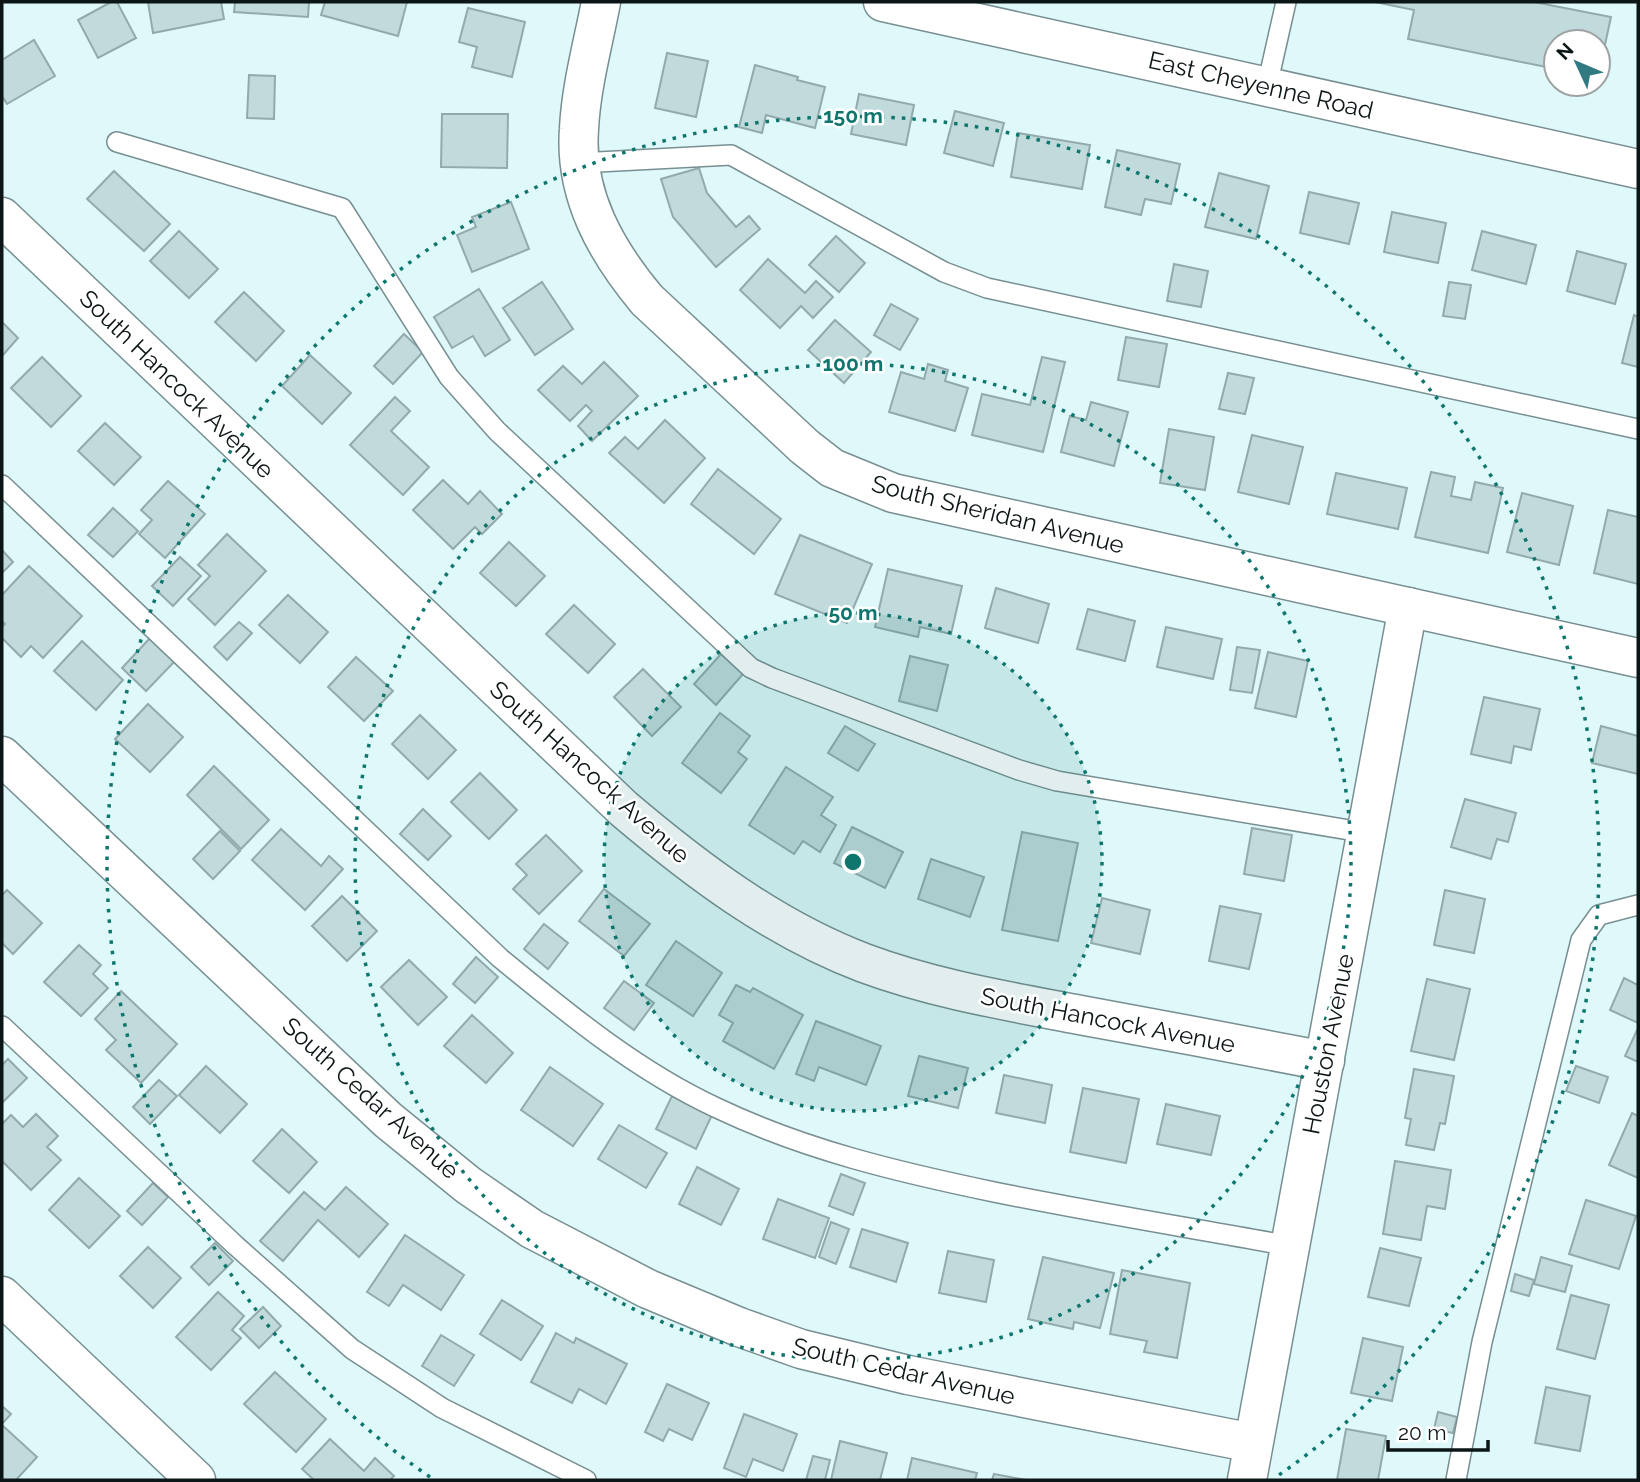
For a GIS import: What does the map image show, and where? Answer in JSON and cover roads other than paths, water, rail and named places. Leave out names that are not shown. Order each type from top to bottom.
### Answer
[{"type":"street","name":"South Sheridan Avenue","points":[[601,2],[578,130],[579,163],[587,200],[602,236],[624,273],[639,291],[805,447],[832,468],[893,493],[1638,658]]},
{"type":"street","name":"East Cheyenne Road","points":[[883,2],[965,10],[1266,86],[1638,169]]},
{"type":"street","name":"South Hancock Avenue","points":[[2,217],[624,809],[712,879],[769,916],[862,962],[907,977],[981,996],[1325,1061]]},
{"type":"street","name":"Houston Avenue","points":[[1247,1480],[1408,607]]},
{"type":"street","name":"South Cedar Avenue","points":[[2,756],[388,1120],[468,1185],[532,1229],[648,1289],[739,1327],[801,1349],[908,1376],[1253,1443]]},
{"type":"street","points":[[2,1296],[196,1480]]},
{"type":"lane","points":[[1266,86],[1286,2]]},
{"type":"lane","points":[[117,142],[342,208],[449,377],[497,430],[751,667],[772,678],[1006,765],[1057,781],[1367,833]]},
{"type":"lane","points":[[579,163],[731,155],[944,272],[987,288],[1638,429]]},
{"type":"lane","points":[[2,485],[500,958],[554,1003],[653,1072],[714,1107],[778,1135],[834,1154],[911,1175],[1039,1201],[1290,1246]]},
{"type":"lane","points":[[1456,1480],[1482,1342],[1581,940],[1599,915],[1638,905]]},
{"type":"lane","points":[[2,1026],[235,1245],[352,1349],[442,1408],[586,1480]]}]
